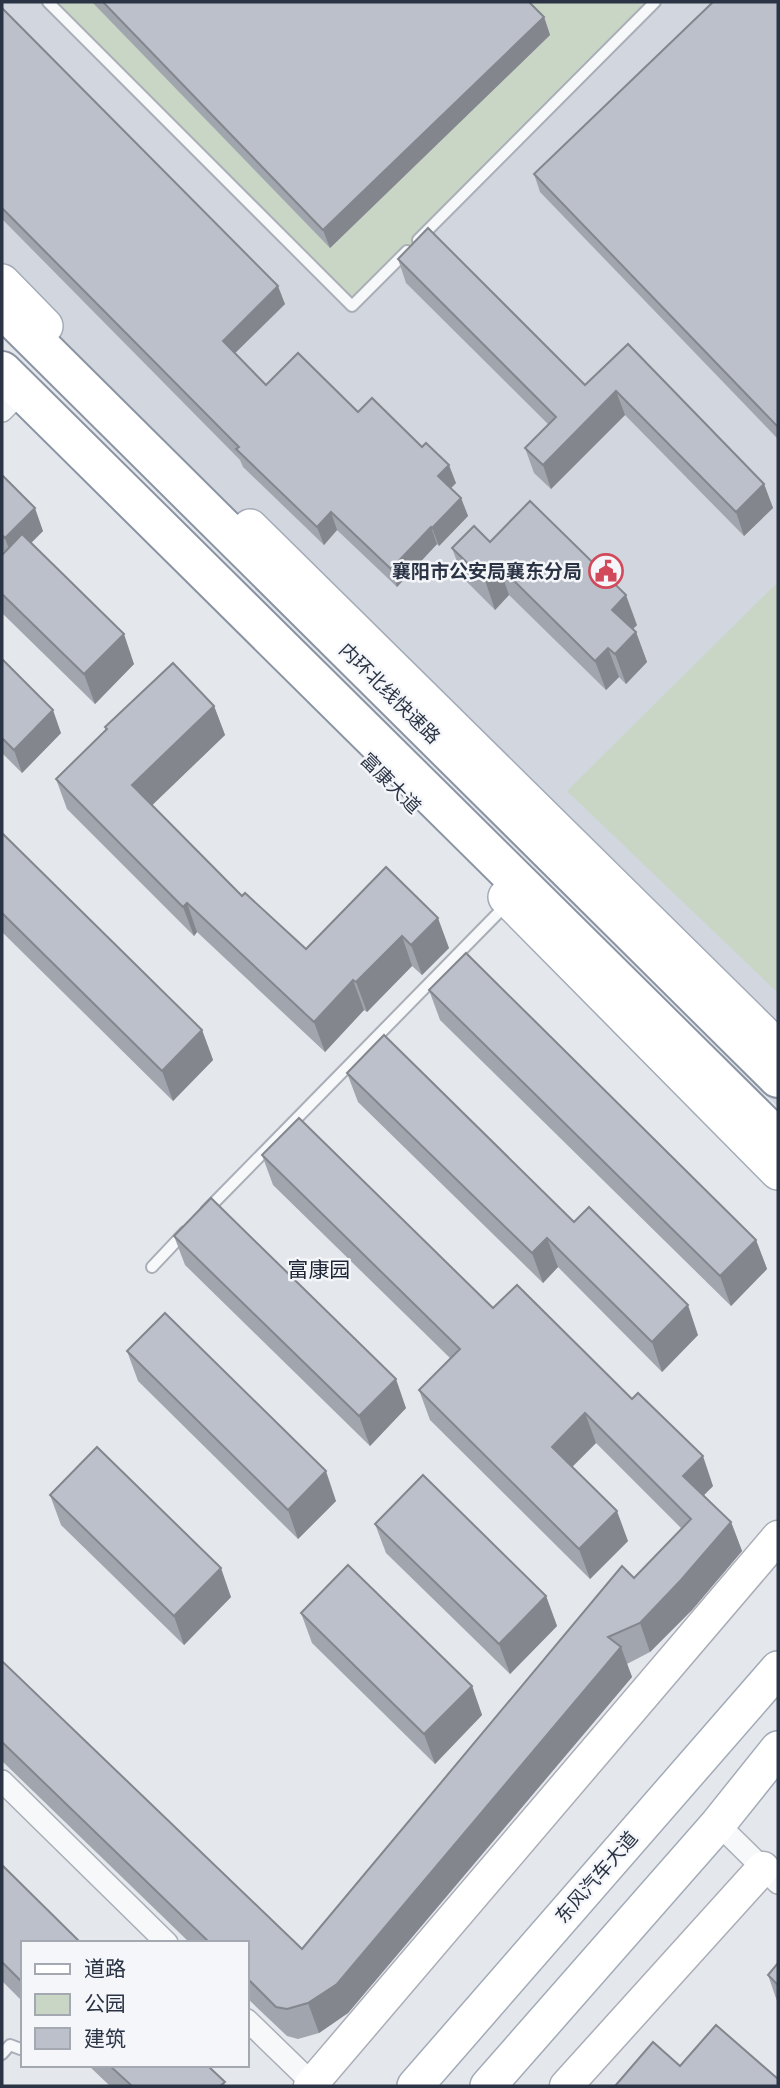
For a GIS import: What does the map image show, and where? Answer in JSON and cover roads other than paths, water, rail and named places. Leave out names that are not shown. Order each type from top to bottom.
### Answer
[{"type":"highway","name":"内环北线快速路","points":[[2,307],[778,1078]]},
{"type":"highway","points":[[4,395],[778,1139]]},
{"type":"main road","points":[[2,282],[778,1048]]},
{"type":"main road","name":"富康大道","points":[[4,395],[778,1172]]},
{"type":"main road","name":"东风汽车大道","points":[[415,2086],[778,1669]]},
{"type":"main road","points":[[488,2086],[718,1824],[778,1749]]},
{"type":"street","points":[[248,2021],[312,2085],[778,1537]]},
{"type":"street","points":[[2,1782],[165,1941]]},
{"type":"street","points":[[566,2086],[771,1876],[718,1824]]},
{"type":"lane","points":[[48,2],[352,306],[655,2]]},
{"type":"lane","points":[[200,1217],[510,901]]},
{"type":"lane","points":[[152,1267],[190,1227]]},
{"type":"lane","points":[[2,2054],[10,2045],[21,2049]]},
{"type":"place","name":"襄阳市公安局襄东分局","points":[[606,571]]},
{"type":"district","name":"富康园","points":[[319,1269]]}]
